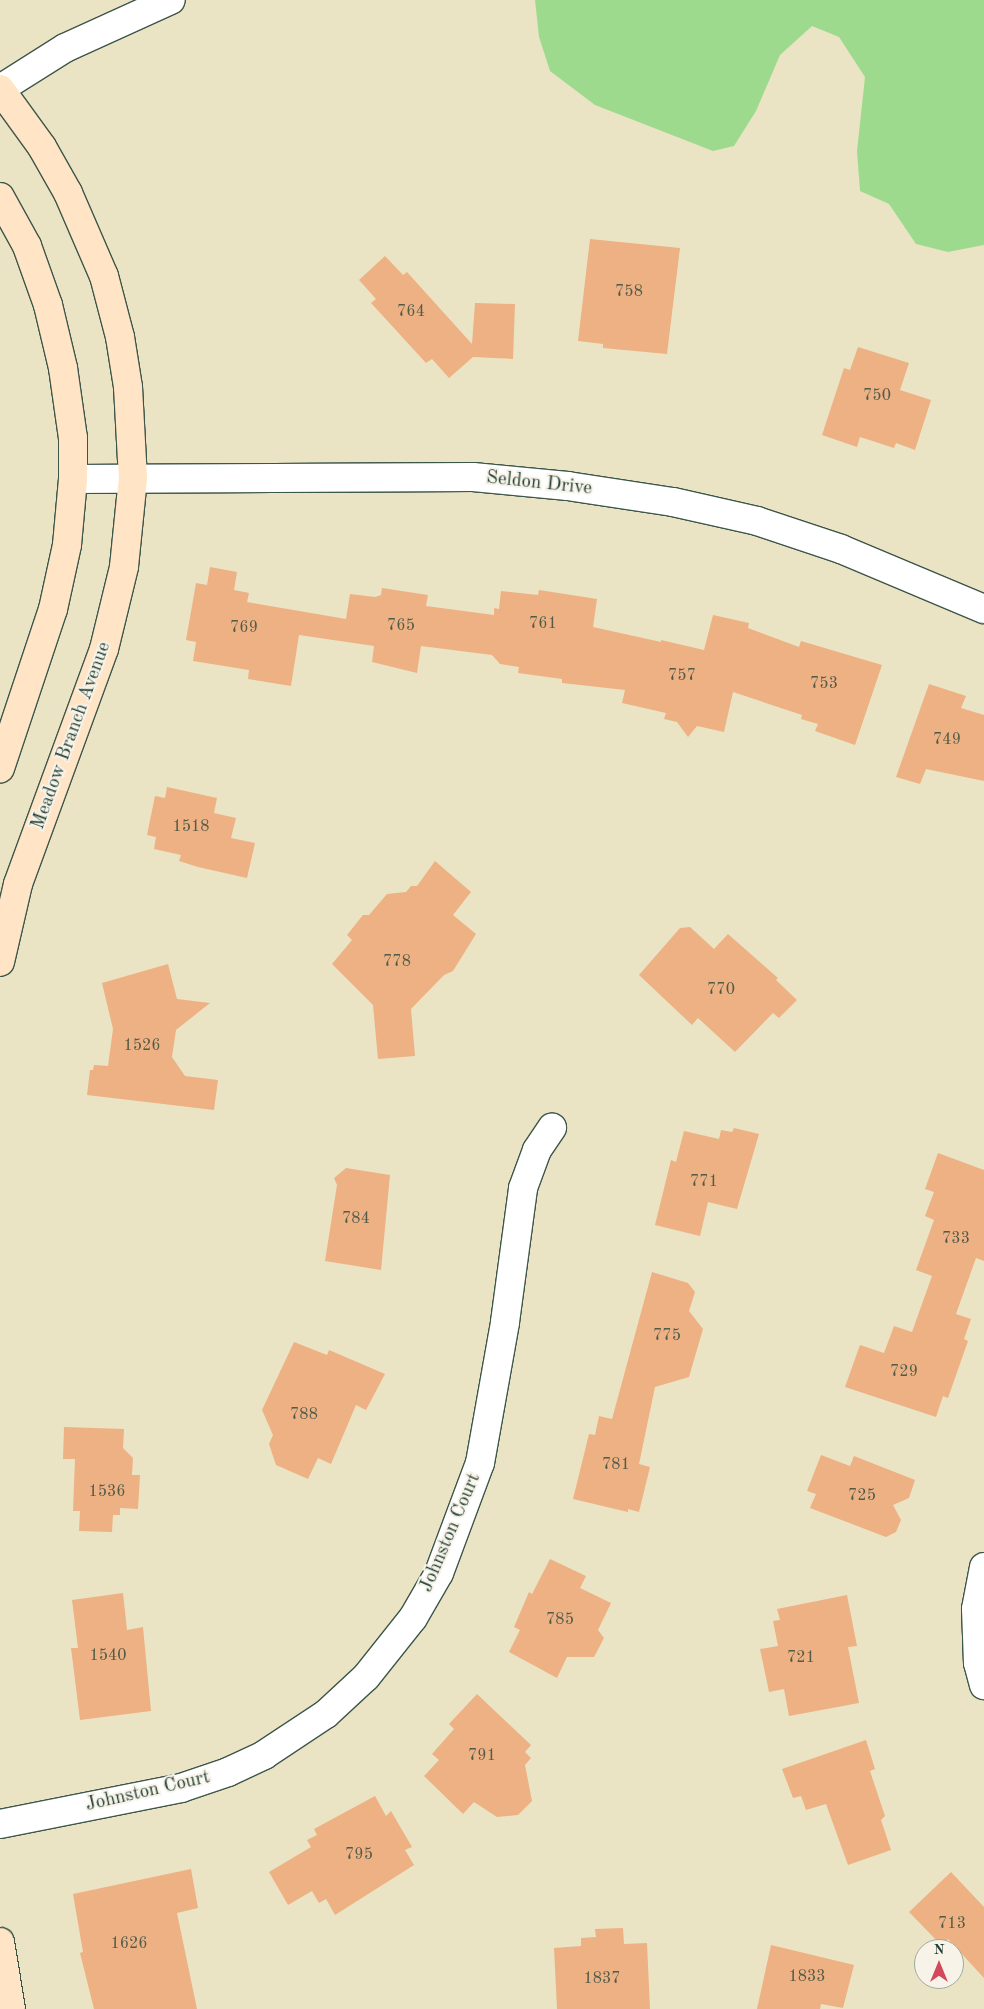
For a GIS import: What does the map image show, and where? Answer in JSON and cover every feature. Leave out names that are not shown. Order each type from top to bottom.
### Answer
[{"type":"main road","name":"Meadow Branch Avenue","points":[[0,89],[42,147],[68,193],[104,276],[120,337],[132,417],[134,478],[124,567],[104,649],[9,881],[0,962]]},
{"type":"main road","points":[[0,197],[26,246],[48,305],[63,368],[72,438],[73,479],[67,545],[53,610],[0,768]]},
{"type":"main road","points":[[0,1942],[11,2009]]},
{"type":"street","points":[[0,89],[65,48],[171,0]]},
{"type":"street","name":"Seldon Drive","points":[[73,479],[473,477],[568,486],[673,502],[757,520],[841,549],[984,609]]},
{"type":"street","name":"Johnston Court","points":[[0,1824],[181,1788],[228,1772],[264,1755],[326,1714],[366,1677],[413,1618],[439,1573],[480,1463],[505,1322],[523,1188],[538,1150],[552,1128]]},
{"type":"street","points":[[984,1567],[976,1609],[978,1663],[984,1685]]},
{"type":"green space","points":[[535,0],[984,0],[984,245],[948,252],[916,244],[889,204],[860,191],[857,151],[865,77],[839,37],[812,26],[780,55],[756,111],[734,146],[713,151],[595,105],[550,71],[539,37]]},
{"type":"building","points":[[590,239],[680,248],[667,354],[603,348],[603,344],[578,341]]},
{"type":"building","points":[[385,256],[403,275],[407,272],[472,344],[475,303],[515,304],[513,359],[473,357],[449,378],[432,359],[426,363],[371,303],[376,299],[359,280]]},
{"type":"building","points":[[858,347],[909,363],[900,390],[931,400],[915,450],[896,443],[894,448],[860,437],[857,447],[822,435],[844,368],[850,370]]},
{"type":"building","points":[[210,567],[237,572],[234,590],[249,593],[247,602],[346,619],[350,594],[375,597],[381,595],[382,588],[428,595],[426,606],[494,615],[494,608],[499,609],[501,591],[538,595],[539,590],[597,599],[593,627],[661,642],[661,640],[704,650],[713,615],[749,623],[748,628],[799,647],[801,641],[882,665],[855,745],[815,731],[818,724],[801,719],[802,715],[733,692],[724,732],[697,726],[688,737],[677,722],[664,719],[666,713],[622,703],[625,690],[562,683],[562,679],[518,673],[519,667],[500,664],[492,655],[421,646],[417,673],[372,662],[374,646],[299,635],[291,686],[248,679],[249,670],[193,661],[196,642],[186,640],[196,583],[207,585]]},
{"type":"building","points":[[929,684],[966,696],[961,708],[984,715],[984,781],[926,769],[920,784],[896,777]]},
{"type":"building","points":[[167,787],[217,798],[214,813],[236,818],[231,838],[255,843],[247,878],[198,867],[179,861],[181,855],[154,849],[156,837],[147,835],[155,796],[165,798]]},
{"type":"building","points":[[435,861],[471,892],[453,915],[476,934],[453,971],[444,975],[411,1009],[415,1056],[378,1059],[373,1005],[332,964],[352,940],[347,935],[363,915],[369,915],[387,894],[406,892],[411,886],[417,886]]},
{"type":"building","points":[[690,927],[714,949],[728,934],[778,978],[776,980],[797,1000],[779,1018],[773,1013],[735,1052],[698,1018],[692,1025],[639,975],[680,928]]},
{"type":"building","points":[[168,964],[177,999],[210,1003],[176,1030],[172,1057],[185,1076],[218,1080],[214,1110],[87,1095],[90,1070],[93,1070],[94,1065],[108,1066],[113,1029],[102,983]]},
{"type":"building","points":[[734,1128],[759,1134],[737,1209],[708,1202],[700,1236],[655,1225],[671,1160],[676,1162],[684,1131],[719,1139],[721,1130],[732,1132]]},
{"type":"building","points":[[938,1153],[984,1170],[984,1261],[976,1258],[956,1314],[971,1319],[964,1339],[968,1341],[948,1398],[943,1396],[936,1417],[845,1387],[860,1345],[884,1353],[894,1326],[912,1332],[932,1276],[916,1270],[934,1220],[925,1216],[934,1192],[925,1189]]},
{"type":"building","points":[[346,1168],[390,1175],[381,1270],[325,1261],[337,1185],[334,1178]]},
{"type":"building","points":[[652,1272],[688,1283],[695,1292],[689,1311],[703,1329],[689,1377],[655,1387],[639,1464],[650,1467],[639,1512],[628,1509],[628,1512],[573,1499],[589,1434],[595,1435],[599,1416],[612,1419]]},
{"type":"building","points":[[294,1342],[327,1355],[329,1350],[385,1374],[366,1410],[356,1405],[331,1464],[318,1458],[308,1479],[276,1465],[269,1444],[273,1435],[262,1410]]},
{"type":"building","points":[[64,1427],[124,1429],[123,1448],[133,1458],[132,1475],[140,1475],[138,1509],[120,1508],[120,1515],[113,1515],[112,1532],[79,1531],[80,1511],[73,1511],[75,1459],[63,1459]]},
{"type":"building","points":[[821,1455],[850,1466],[854,1456],[915,1480],[909,1498],[893,1505],[901,1520],[896,1532],[886,1537],[810,1508],[816,1494],[807,1491]]},
{"type":"building","points":[[550,1559],[586,1576],[580,1588],[611,1603],[598,1630],[604,1638],[594,1657],[567,1657],[557,1678],[509,1652],[520,1630],[514,1627],[529,1592],[532,1594]]},
{"type":"building","points":[[123,1593],[127,1630],[143,1627],[151,1711],[80,1720],[71,1648],[78,1648],[72,1600]]},
{"type":"building","points":[[847,1595],[857,1646],[848,1647],[859,1703],[789,1716],[784,1689],[769,1692],[760,1649],[778,1646],[773,1621],[780,1620],[777,1609]]},
{"type":"building","points":[[477,1694],[531,1745],[525,1752],[531,1758],[525,1765],[532,1801],[518,1815],[497,1817],[474,1802],[463,1814],[424,1776],[439,1760],[432,1754],[454,1729],[449,1724]]},
{"type":"building","points":[[866,1740],[875,1769],[870,1771],[885,1816],[881,1820],[891,1850],[848,1865],[826,1804],[806,1810],[801,1796],[793,1798],[782,1769]]},
{"type":"building","points":[[375,1796],[386,1816],[391,1811],[412,1847],[405,1850],[414,1865],[335,1915],[326,1899],[319,1903],[312,1891],[288,1905],[269,1872],[311,1847],[307,1840],[317,1835],[314,1829]]},
{"type":"building","points":[[191,1869],[198,1908],[177,1913],[197,2009],[94,2009],[80,1953],[83,1952],[73,1894]]},
{"type":"building","points":[[951,1872],[984,1907],[984,1978],[964,1956],[964,1939],[935,1939],[909,1912]]},
{"type":"building","points":[[623,1928],[624,1944],[647,1943],[650,2009],[557,2009],[554,1948],[581,1946],[581,1938],[596,1937],[595,1929]]},
{"type":"building","points":[[771,1945],[854,1965],[843,2008],[821,2004],[820,2009],[757,2009]]}]
